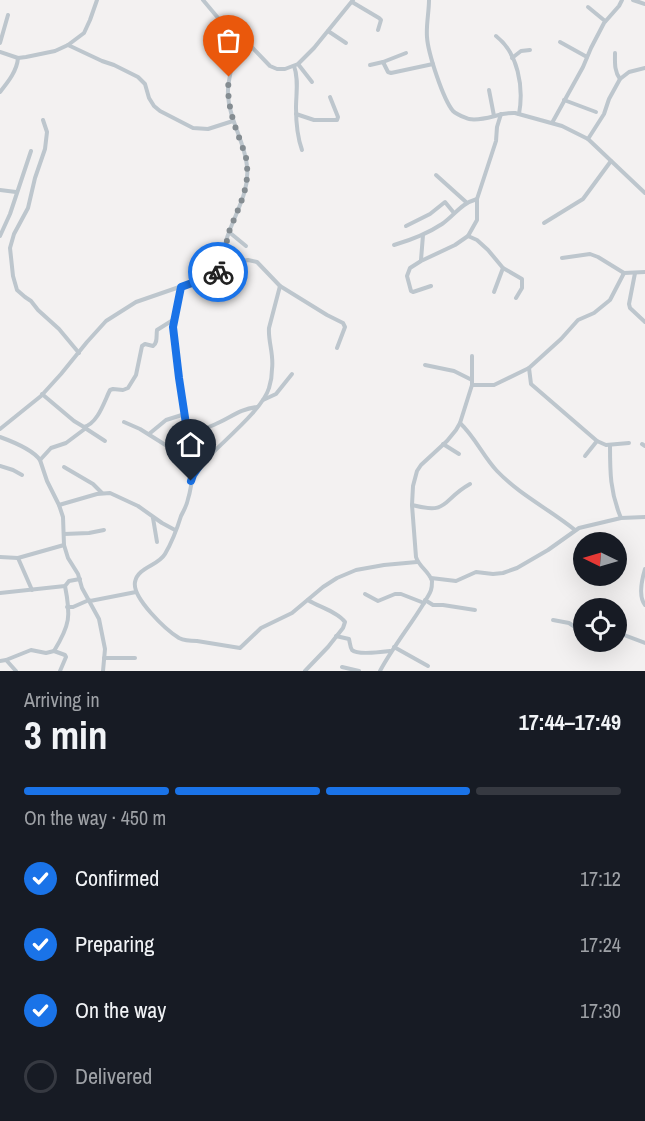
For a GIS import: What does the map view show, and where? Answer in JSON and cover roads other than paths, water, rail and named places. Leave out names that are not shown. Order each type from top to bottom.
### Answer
[{"type":"street","points":[[0,52],[18,57],[49,53],[68,45],[84,33],[97,0]]},
{"type":"street","points":[[203,0],[229,31],[247,42],[270,66],[277,69],[296,65],[314,48],[352,1],[373,12],[381,20],[378,30]]},
{"type":"street","points":[[429,0],[427,34],[433,64],[444,96],[455,113],[469,119],[507,113],[519,114],[571,129],[588,139],[645,193]]},
{"type":"street","points":[[552,123],[583,68],[605,21],[622,0]]},
{"type":"street","points":[[633,0],[645,4]]},
{"type":"street","points":[[588,7],[605,21]]},
{"type":"street","points":[[0,43],[8,15]]},
{"type":"street","points":[[0,429],[42,394],[106,321],[136,302],[214,275],[223,264],[226,242],[243,198],[248,173],[246,157],[233,121],[228,97],[233,59],[229,31]]},
{"type":"street","points":[[328,32],[346,43]]},
{"type":"street","points":[[496,36],[506,45],[515,64],[521,86],[519,114]]},
{"type":"street","points":[[560,42],[587,57]]},
{"type":"street","points":[[68,45],[138,77],[145,84],[154,106],[193,128],[208,129],[233,121]]},
{"type":"street","points":[[512,58],[521,51],[530,50]]},
{"type":"street","points":[[370,65],[406,53]]},
{"type":"street","points":[[615,53],[615,68],[620,79]]},
{"type":"street","points":[[0,92],[15,71],[18,57]]},
{"type":"street","points":[[384,62],[388,72],[391,73],[433,64]]},
{"type":"street","points":[[296,65],[312,82]]},
{"type":"street","points":[[296,65],[297,135],[302,150]]},
{"type":"street","points":[[588,139],[620,79],[629,72],[645,68]]},
{"type":"street","points":[[489,90],[494,116]]},
{"type":"street","points":[[296,114],[314,120],[337,120],[338,117],[330,97]]},
{"type":"street","points":[[564,100],[596,112]]},
{"type":"street","points":[[431,285],[411,291],[407,272],[421,261],[455,246],[468,236],[477,220],[477,199],[496,141],[501,114]]},
{"type":"street","points":[[43,120],[47,132],[45,149],[28,208],[14,234],[10,248],[13,276],[17,290],[59,329],[79,353]]},
{"type":"street","points":[[0,237],[31,151]]},
{"type":"street","points":[[544,223],[583,199],[611,161]]},
{"type":"street","points":[[436,175],[466,202]]},
{"type":"street","points":[[0,190],[16,192]]},
{"type":"street","points":[[394,245],[417,238],[440,225],[466,202],[477,199]]},
{"type":"street","points":[[406,226],[430,214],[445,202],[454,213]]},
{"type":"street","points":[[229,232],[246,246]]},
{"type":"street","points":[[421,261],[423,234]]},
{"type":"street","points":[[468,236],[477,240],[488,250],[503,268],[522,279],[522,288],[516,298]]},
{"type":"street","points":[[562,258],[590,254],[624,273],[645,272]]},
{"type":"street","points":[[223,264],[248,260],[257,262],[280,286],[343,323],[345,327],[338,348]]},
{"type":"street","points":[[494,292],[503,268]]},
{"type":"street","points":[[425,365],[454,371],[473,382],[494,385],[529,368],[578,320],[594,313],[610,300],[624,273]]},
{"type":"street","points":[[635,273],[629,304],[630,308],[645,322]]},
{"type":"street","points":[[280,286],[268,334],[273,355],[270,387],[257,407],[193,475],[188,501],[162,559],[140,573],[135,580],[138,597],[154,616],[177,637],[236,648],[243,646],[261,628],[292,613],[322,587],[337,578],[356,570],[417,562]]},
{"type":"street","points":[[181,287],[173,320],[188,437],[185,456]]},
{"type":"street","points":[[40,459],[51,448],[66,443],[94,422],[110,390],[128,388],[136,375],[142,345],[155,345],[157,330],[173,320]]},
{"type":"street","points":[[380,671],[391,651],[415,618],[432,587],[431,578],[417,562],[414,550],[412,486],[417,471],[424,461],[443,444],[460,423],[473,382],[472,356]]},
{"type":"street","points":[[529,368],[531,384],[597,441],[610,445],[629,443]]},
{"type":"street","points":[[262,400],[276,394],[291,374]]},
{"type":"street","points":[[42,394],[74,421],[105,441]]},
{"type":"street","points":[[188,437],[240,411],[257,407]]},
{"type":"street","points":[[149,434],[166,420],[185,414]]},
{"type":"street","points":[[124,422],[149,434],[200,465]]},
{"type":"street","points":[[460,423],[468,430],[502,476],[530,499],[575,530]]},
{"type":"street","points":[[0,436],[28,450],[40,459],[63,517],[64,545],[70,562],[99,619],[105,658],[103,671]]},
{"type":"street","points":[[585,456],[597,441]]},
{"type":"street","points":[[443,444],[459,454]]},
{"type":"street","points":[[610,445],[610,479],[621,518]]},
{"type":"street","points":[[0,466],[22,476]]},
{"type":"street","points":[[64,467],[93,484],[102,493]]},
{"type":"street","points":[[412,505],[431,509],[441,507],[470,484]]},
{"type":"street","points":[[59,505],[102,493],[110,493],[138,506],[175,530]]},
{"type":"street","points":[[431,578],[456,581],[476,572],[493,574],[511,570],[558,543],[575,530],[621,518],[645,516]]},
{"type":"street","points":[[153,517],[157,542]]},
{"type":"street","points":[[64,534],[104,530]]},
{"type":"street","points":[[0,557],[18,558],[64,545]]},
{"type":"street","points":[[18,558],[32,590]]},
{"type":"street","points":[[645,569],[641,597],[645,605]]},
{"type":"street","points":[[54,651],[67,627],[69,617],[65,586],[69,581],[80,579]]},
{"type":"street","points":[[0,593],[65,586]]},
{"type":"street","points":[[67,607],[136,592]]},
{"type":"street","points":[[365,594],[378,601],[401,594],[433,605],[476,610]]},
{"type":"street","points":[[306,671],[345,624],[344,619],[308,600]]},
{"type":"street","points":[[553,620],[573,626]]},
{"type":"street","points":[[336,636],[349,639],[355,651],[373,653],[391,651]]},
{"type":"street","points":[[627,636],[645,643]]},
{"type":"street","points":[[394,647],[428,666]]},
{"type":"street","points":[[0,661],[28,650],[46,653],[54,651],[66,657],[60,671]]},
{"type":"street","points":[[105,658],[135,658]]},
{"type":"street","points":[[6,660],[16,671]]},
{"type":"street","points":[[342,667],[359,671]]}]
